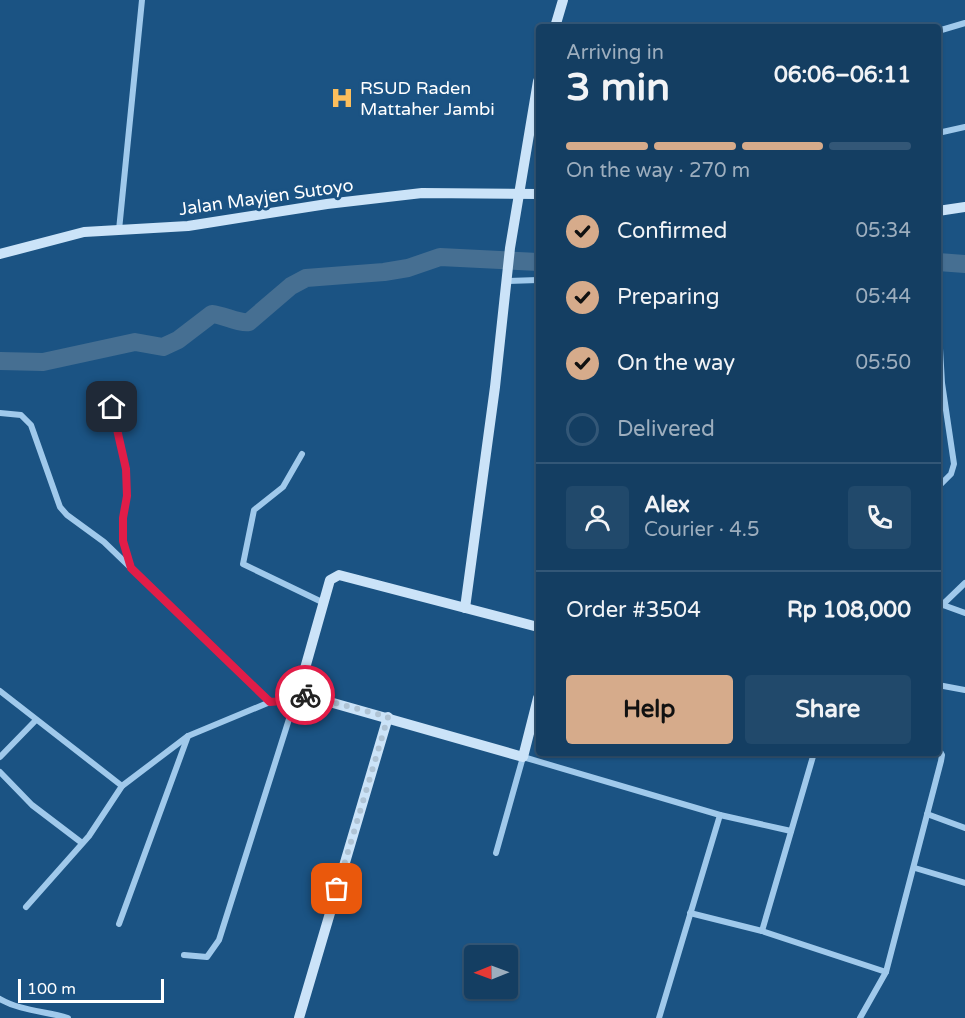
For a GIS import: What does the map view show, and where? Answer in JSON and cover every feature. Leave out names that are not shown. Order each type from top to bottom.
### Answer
[{"type":"street","points":[[119,230],[142,0]]},
{"type":"street","points":[[556,24],[563,0]]},
{"type":"street","points":[[941,30],[965,23]]},
{"type":"street","points":[[465,608],[495,387],[506,277],[536,93]]},
{"type":"street","points":[[941,132],[965,127]]},
{"type":"street","name":"Jalan Mayjen Sutoyo","points":[[0,254],[66,235],[225,222],[327,204],[422,193],[536,194]]},
{"type":"street","points":[[941,211],[965,207]]},
{"type":"street","points":[[506,277],[536,280]]},
{"type":"street","points":[[941,366],[954,464],[951,474],[941,483]]},
{"type":"street","points":[[112,407],[126,469],[127,496],[123,518],[123,541],[131,568]]},
{"type":"street","points":[[0,413],[14,413],[27,418],[60,507],[67,515],[104,542],[270,702]]},
{"type":"street","points":[[302,454],[283,487],[254,510],[243,564],[324,603]]},
{"type":"street","points":[[184,955],[207,957],[219,940],[297,696],[330,580],[344,575],[536,626]]},
{"type":"street","points":[[941,606],[965,583]]},
{"type":"street","points":[[941,607],[965,613]]},
{"type":"street","points":[[941,686],[965,690]]},
{"type":"street","points":[[0,692],[122,786]]},
{"type":"street","points":[[26,907],[82,843],[122,786],[188,736],[270,702],[297,696],[388,717],[720,815],[791,831]]},
{"type":"street","points":[[496,853],[536,705]]},
{"type":"street","points":[[299,1018],[388,717]]},
{"type":"street","points":[[0,758],[36,720]]},
{"type":"street","points":[[119,924],[188,736]]},
{"type":"street","points":[[762,931],[813,756]]},
{"type":"street","points":[[860,1018],[886,972],[942,761],[940,756]]},
{"type":"street","points":[[0,772],[32,805],[82,843]]},
{"type":"street","points":[[927,814],[965,828]]},
{"type":"street","points":[[659,1018],[720,815]]},
{"type":"street","points":[[915,868],[965,883]]},
{"type":"street","points":[[690,913],[762,931],[886,972]]},
{"type":"street","points":[[0,999],[23,1009],[47,1011],[68,1018]]},
{"type":"waterway","points":[[0,361],[43,362],[135,342],[163,347],[178,340],[212,314],[249,322],[291,286],[306,278],[384,272],[408,268],[440,257],[536,262]]},
{"type":"waterway","points":[[941,262],[965,264]]},
{"type":"way so far","points":[[305,695],[388,717],[337,889]]},
{"type":"place","name":"RSUD Raden Mattaher Jambi","points":[[342,98]]},
{"type":"route","points":[[112,407],[126,469],[127,496],[123,518],[123,541],[131,568],[270,702],[296,700],[298,693],[305,695]]}]
